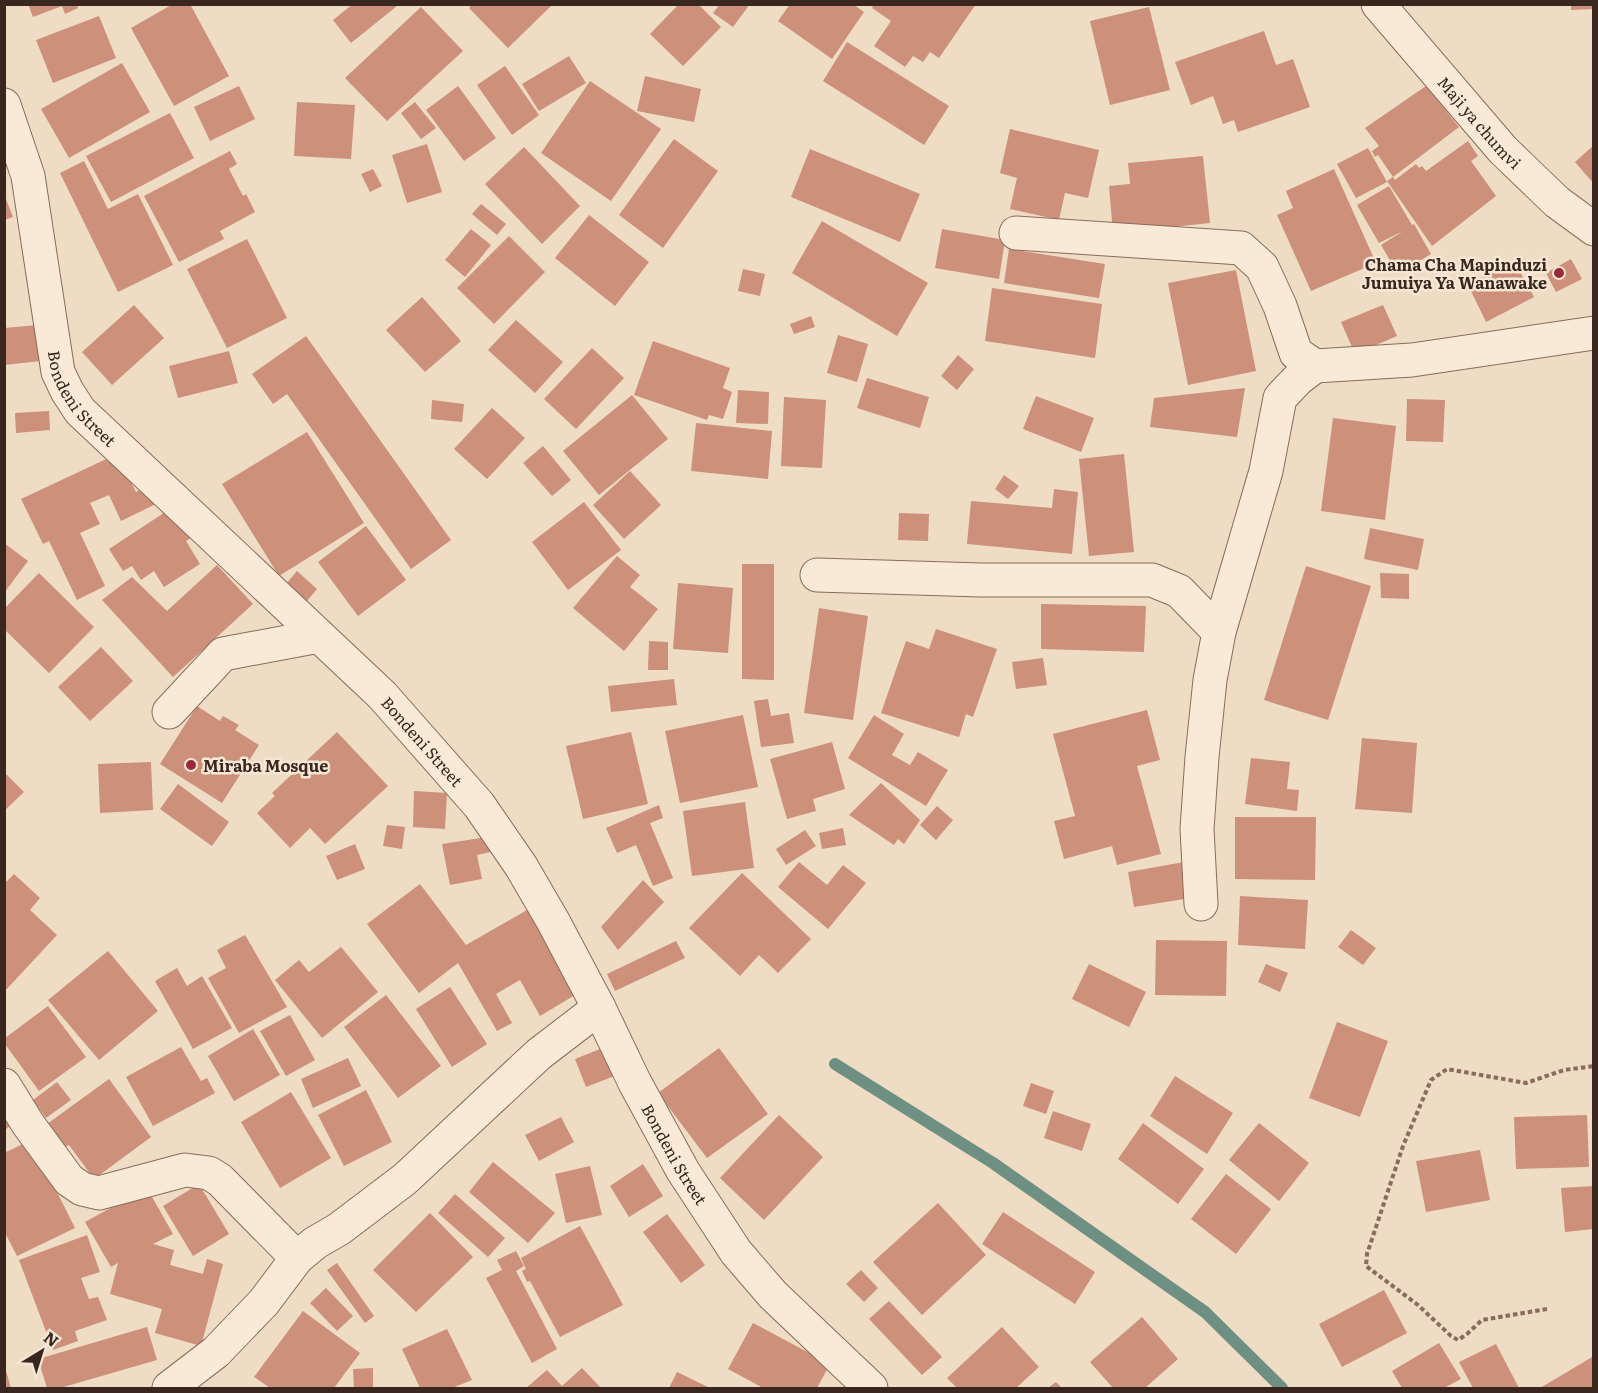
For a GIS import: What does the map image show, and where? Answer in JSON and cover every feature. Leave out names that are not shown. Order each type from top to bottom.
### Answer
[{"type":"street","name":"Maji ya chumvi","points":[[1378,4],[1503,150],[1557,202],[1593,229]]},
{"type":"street","name":"Bondeni Street","points":[[4,105],[28,176],[58,372],[80,411],[382,695],[479,805],[521,866],[553,921],[635,1083],[683,1171],[736,1252],[773,1295],[871,1389]]},
{"type":"street","points":[[1016,233],[1088,240],[1241,248],[1262,267],[1280,306],[1296,353],[1315,366]]},
{"type":"street","points":[[1201,904],[1197,830],[1210,680],[1219,632],[1266,471],[1280,398],[1298,379],[1315,366],[1412,360],[1593,333]]},
{"type":"street","points":[[817,575],[981,580],[1152,580],[1179,591],[1219,632]]},
{"type":"street","points":[[169,712],[223,654],[319,636]]},
{"type":"street","points":[[173,1388],[216,1352],[264,1302],[297,1258],[405,1179],[539,1054],[599,1008]]},
{"type":"street","points":[[4,1085],[28,1124],[69,1180],[82,1189],[99,1193],[185,1170],[208,1173],[220,1180],[297,1258]]},
{"type":"path","points":[[1547,1309],[1482,1320],[1458,1340],[1418,1305],[1366,1266],[1367,1254],[1403,1146],[1431,1080],[1446,1069],[1526,1083],[1564,1070],[1593,1066]]},
{"type":"building","points":[[28,4],[77,4],[78,8],[65,14],[62,6],[33,17]]},
{"type":"building","points":[[173,4],[190,4],[229,76],[174,106],[131,28]]},
{"type":"building","points":[[353,4],[395,4],[397,6],[351,43],[333,20]]},
{"type":"building","points":[[472,4],[553,4],[508,48],[469,8]]},
{"type":"building","points":[[679,4],[698,4],[721,27],[683,66],[650,34]]},
{"type":"building","points":[[720,4],[750,4],[733,27],[713,13]]},
{"type":"building","points":[[790,4],[853,4],[864,12],[832,59],[778,21]]},
{"type":"building","points":[[874,4],[976,4],[939,58],[930,52],[923,62],[913,56],[905,67],[874,46],[891,21],[872,8]]},
{"type":"building","points":[[1571,5],[1594,5],[1594,9],[1571,10]]},
{"type":"building","points":[[421,7],[463,51],[387,121],[345,78]]},
{"type":"building","points":[[1149,7],[1170,90],[1110,105],[1090,21]]},
{"type":"building","points":[[99,16],[116,58],[53,83],[36,40]]},
{"type":"building","points":[[1264,31],[1276,65],[1293,59],[1310,107],[1238,132],[1234,120],[1223,124],[1213,96],[1191,105],[1175,62]]},
{"type":"building","points":[[847,42],[949,106],[924,145],[823,81]]},
{"type":"building","points":[[569,56],[586,83],[539,111],[522,84]]},
{"type":"building","points":[[122,63],[150,112],[69,158],[41,109]]},
{"type":"building","points":[[505,66],[539,115],[512,135],[477,85]]},
{"type":"building","points":[[645,76],[701,89],[694,122],[637,111]]},
{"type":"building","points":[[590,81],[661,129],[611,201],[541,153]]},
{"type":"building","points":[[239,86],[255,119],[210,141],[194,107]]},
{"type":"building","points":[[458,86],[496,138],[464,161],[426,110]]},
{"type":"building","points":[[1426,86],[1459,127],[1393,177],[1378,155],[1375,157],[1372,151],[1379,146],[1365,128]]},
{"type":"building","points":[[297,102],[355,105],[351,159],[294,156]]},
{"type":"building","points":[[415,102],[436,128],[421,139],[401,113]]},
{"type":"building","points":[[170,113],[194,158],[111,202],[86,156]]},
{"type":"building","points":[[1010,129],[1099,150],[1088,198],[1065,193],[1059,220],[1010,209],[1017,178],[1000,173]]},
{"type":"building","points":[[674,139],[718,171],[663,248],[619,215]]},
{"type":"building","points":[[1468,141],[1478,156],[1471,161],[1496,196],[1432,246],[1387,181],[1393,177],[1395,180],[1416,164],[1419,168],[1422,166],[1426,171]]},
{"type":"building","points":[[427,144],[442,192],[407,203],[392,155]]},
{"type":"building","points":[[1594,145],[1594,184],[1575,162]]},
{"type":"building","points":[[524,147],[580,206],[542,244],[485,184]]},
{"type":"building","points":[[1368,148],[1387,182],[1356,198],[1337,164]]},
{"type":"building","points":[[810,149],[920,194],[900,242],[791,197]]},
{"type":"building","points":[[230,151],[237,164],[229,169],[243,196],[246,194],[255,212],[220,231],[224,239],[179,262],[144,196]]},
{"type":"building","points":[[1203,156],[1210,223],[1113,233],[1109,186],[1130,184],[1128,163]]},
{"type":"building","points":[[84,161],[108,209],[138,194],[173,265],[118,292],[60,173]]},
{"type":"building","points":[[373,169],[382,186],[370,192],[361,174]]},
{"type":"building","points":[[1334,169],[1376,263],[1311,291],[1277,215],[1293,208],[1286,191]]},
{"type":"building","points":[[1389,186],[1431,254],[1398,274],[1381,245],[1403,231],[1379,243],[1357,205]]},
{"type":"building","points":[[4,194],[13,217],[4,220]]},
{"type":"building","points":[[481,204],[506,224],[497,235],[472,214]]},
{"type":"building","points":[[589,215],[649,262],[615,306],[555,258]]},
{"type":"building","points":[[822,221],[928,283],[897,336],[792,273]]},
{"type":"building","points":[[471,229],[491,245],[465,277],[445,260]]},
{"type":"building","points":[[942,229],[1005,240],[999,279],[935,268]]},
{"type":"building","points":[[509,236],[545,272],[494,324],[457,288]]},
{"type":"building","points":[[247,239],[287,318],[227,348],[187,269]]},
{"type":"building","points":[[1009,249],[1105,264],[1099,298],[1004,283]]},
{"type":"building","points":[[1571,259],[1582,279],[1556,292],[1546,273]]},
{"type":"building","points":[[1514,261],[1534,297],[1486,322],[1468,285]]},
{"type":"building","points":[[743,269],[765,274],[760,296],[738,291]]},
{"type":"building","points":[[1236,270],[1256,371],[1188,385],[1168,283]]},
{"type":"building","points":[[992,288],[1102,304],[1095,358],[985,341]]},
{"type":"building","points":[[422,297],[461,341],[425,372],[386,330]]},
{"type":"building","points":[[134,305],[164,338],[112,385],[82,352]]},
{"type":"building","points":[[1383,305],[1397,336],[1355,354],[1341,322]]},
{"type":"building","points":[[811,316],[815,327],[794,334],[790,324]]},
{"type":"building","points":[[516,320],[563,362],[535,393],[488,350]]},
{"type":"building","points":[[38,325],[41,361],[4,365],[4,328]]},
{"type":"building","points":[[838,335],[868,344],[857,382],[827,373]]},
{"type":"building","points":[[306,336],[451,540],[411,569],[287,394],[273,404],[252,374]]},
{"type":"building","points":[[653,341],[730,368],[723,388],[732,392],[723,419],[709,415],[707,420],[634,395]]},
{"type":"building","points":[[592,348],[624,378],[576,429],[544,399]]},
{"type":"building","points":[[229,351],[238,383],[178,398],[169,366]]},
{"type":"building","points":[[958,355],[974,369],[957,390],[941,376]]},
{"type":"building","points":[[867,378],[929,397],[920,428],[857,408]]},
{"type":"building","points":[[1245,388],[1237,437],[1150,427],[1154,398]]},
{"type":"building","points":[[738,390],[769,392],[768,424],[736,423]]},
{"type":"building","points":[[632,395],[668,439],[599,495],[563,451]]},
{"type":"building","points":[[1036,396],[1094,418],[1081,452],[1023,429]]},
{"type":"building","points":[[784,397],[826,400],[822,468],[781,466]]},
{"type":"building","points":[[1407,399],[1445,400],[1443,442],[1406,441]]},
{"type":"building","points":[[432,400],[464,404],[462,422],[431,419]]},
{"type":"building","points":[[492,408],[525,438],[487,479],[454,449]]},
{"type":"building","points":[[49,411],[50,430],[16,433],[15,413]]},
{"type":"building","points":[[1333,418],[1396,426],[1385,520],[1321,511]]},
{"type":"building","points":[[696,423],[772,431],[768,479],[691,471]]},
{"type":"building","points":[[307,432],[364,523],[279,576],[222,484]]},
{"type":"building","points":[[543,446],[571,480],[552,496],[523,463]]},
{"type":"building","points":[[117,454],[136,492],[147,486],[156,504],[121,521],[109,495],[90,503],[100,524],[80,533],[105,586],[77,600],[49,541],[43,544],[21,499]]},
{"type":"building","points":[[1124,454],[1134,552],[1089,556],[1079,459]]},
{"type":"building","points":[[630,471],[661,505],[624,539],[593,505]]},
{"type":"building","points":[[1004,475],[1019,486],[1008,499],[995,489]]},
{"type":"building","points":[[1054,489],[1078,492],[1072,554],[967,544],[971,501],[1052,508]]},
{"type":"building","points":[[584,502],[621,550],[568,590],[532,542]]},
{"type":"building","points":[[176,505],[195,535],[186,541],[200,564],[164,587],[154,571],[141,580],[132,566],[123,571],[109,549]]},
{"type":"building","points":[[899,513],[929,514],[928,541],[898,540]]},
{"type":"building","points":[[366,526],[406,580],[358,616],[318,562]]},
{"type":"building","points":[[1370,528],[1424,539],[1418,570],[1364,559]]},
{"type":"building","points":[[4,543],[28,561],[4,593]]},
{"type":"building","points":[[617,556],[640,575],[630,587],[658,609],[624,651],[573,608]]},
{"type":"building","points":[[742,564],[774,564],[774,680],[742,679]]},
{"type":"building","points":[[217,565],[253,604],[173,677],[102,600],[132,577],[167,611]]},
{"type":"building","points":[[1306,566],[1371,586],[1328,720],[1264,700]]},
{"type":"building","points":[[297,571],[317,589],[307,601],[286,584]]},
{"type":"building","points":[[39,573],[94,627],[49,673],[5,630],[5,608]]},
{"type":"building","points":[[1380,573],[1409,574],[1409,599],[1381,598]]},
{"type":"building","points":[[678,583],[733,588],[728,653],[673,649]]},
{"type":"building","points":[[1041,604],[1146,606],[1144,652],[1041,649]]},
{"type":"building","points":[[819,608],[868,616],[853,720],[804,713]]},
{"type":"building","points":[[936,629],[997,649],[973,717],[966,714],[959,737],[881,713],[906,641],[929,649]]},
{"type":"building","points":[[649,641],[668,642],[668,670],[648,670]]},
{"type":"building","points":[[101,647],[133,681],[90,721],[58,687]]},
{"type":"building","points":[[1043,658],[1047,685],[1016,689],[1012,662]]},
{"type":"building","points":[[674,679],[677,705],[611,712],[608,686]]},
{"type":"building","points":[[768,699],[771,716],[789,713],[794,743],[761,747],[754,701]]},
{"type":"building","points":[[197,706],[220,721],[223,716],[239,725],[235,730],[259,745],[222,803],[160,764]]},
{"type":"building","points":[[1147,710],[1160,760],[1137,766],[1161,854],[1117,865],[1112,846],[1064,859],[1054,821],[1075,816],[1053,734]]},
{"type":"building","points":[[743,715],[758,787],[680,803],[665,731]]},
{"type":"building","points":[[874,715],[904,734],[892,755],[910,765],[918,752],[948,770],[926,806],[848,758]]},
{"type":"building","points":[[337,732],[388,786],[325,844],[310,828],[290,848],[257,813],[275,796],[272,793]]},
{"type":"building","points":[[631,732],[648,804],[583,819],[566,746]]},
{"type":"building","points":[[1362,738],[1417,743],[1412,813],[1355,809]]},
{"type":"building","points":[[832,742],[845,789],[813,799],[816,811],[787,819],[770,759]]},
{"type":"building","points":[[1251,758],[1290,762],[1287,789],[1299,790],[1297,811],[1245,804]]},
{"type":"building","points":[[151,762],[153,810],[100,813],[98,764]]},
{"type":"building","points":[[4,772],[24,792],[4,811]]},
{"type":"building","points":[[881,783],[920,820],[904,844],[898,839],[894,845],[849,815]]},
{"type":"building","points":[[178,784],[229,822],[212,846],[160,809]]},
{"type":"building","points":[[414,791],[447,793],[445,829],[413,827]]},
{"type":"building","points":[[745,802],[754,868],[692,876],[683,811]]},
{"type":"building","points":[[659,805],[663,818],[650,823],[673,878],[653,886],[636,845],[617,853],[606,828]]},
{"type":"building","points":[[937,806],[953,820],[936,840],[920,825]]},
{"type":"building","points":[[1235,817],[1316,817],[1315,880],[1235,879]]},
{"type":"building","points":[[387,825],[405,827],[402,849],[383,846]]},
{"type":"building","points":[[843,828],[846,845],[822,849],[819,833]]},
{"type":"building","points":[[805,830],[816,846],[786,865],[776,849]]},
{"type":"building","points":[[487,837],[490,852],[477,855],[482,879],[450,885],[442,844]]},
{"type":"building","points":[[355,844],[365,869],[337,880],[326,856]]},
{"type":"building","points":[[1190,861],[1197,897],[1134,907],[1128,872]]},
{"type":"building","points":[[799,862],[827,885],[843,865],[866,883],[828,929],[778,887]]},
{"type":"building","points":[[742,873],[811,939],[778,973],[759,955],[740,976],[689,928]]},
{"type":"building","points":[[14,874],[40,898],[30,910],[57,935],[4,992],[4,884]]},
{"type":"building","points":[[643,880],[664,902],[618,950],[601,927]]},
{"type":"building","points":[[420,884],[466,945],[527,910],[575,995],[540,1016],[520,980],[496,994],[512,1023],[497,1031],[458,963],[419,993],[367,924]]},
{"type":"building","points":[[1240,896],[1308,900],[1305,949],[1238,945]]},
{"type":"building","points":[[1351,930],[1376,948],[1363,965],[1338,947]]},
{"type":"building","points":[[245,935],[287,1007],[239,1033],[208,978],[226,968],[217,950]]},
{"type":"building","points":[[1156,940],[1227,941],[1226,996],[1155,995]]},
{"type":"building","points":[[676,941],[685,958],[615,991],[607,974]]},
{"type":"building","points":[[341,947],[378,992],[322,1038],[275,980],[299,960],[309,972]]},
{"type":"building","points":[[108,951],[158,1011],[99,1060],[48,1000]]},
{"type":"building","points":[[1089,964],[1146,992],[1129,1027],[1072,999]]},
{"type":"building","points":[[1266,964],[1288,973],[1280,992],[1258,982]]},
{"type":"building","points":[[177,968],[187,986],[202,976],[232,1028],[193,1049],[155,981]]},
{"type":"building","points":[[450,987],[487,1044],[452,1067],[416,1009]]},
{"type":"building","points":[[386,995],[441,1066],[398,1098],[344,1027]]},
{"type":"building","points":[[48,1006],[86,1057],[39,1091],[5,1044],[5,1038]]},
{"type":"building","points":[[290,1015],[315,1060],[286,1076],[260,1031]]},
{"type":"building","points":[[1337,1022],[1388,1041],[1360,1117],[1309,1098]]},
{"type":"building","points":[[253,1029],[280,1075],[234,1101],[208,1056]]},
{"type":"building","points":[[181,1047],[201,1081],[207,1078],[215,1093],[153,1126],[126,1077]]},
{"type":"building","points":[[605,1047],[617,1075],[586,1087],[575,1059]]},
{"type":"building","points":[[719,1048],[768,1114],[707,1158],[658,1093]]},
{"type":"building","points":[[348,1058],[361,1086],[313,1108],[301,1079]]},
{"type":"building","points":[[1175,1076],[1233,1113],[1207,1154],[1150,1116]]},
{"type":"building","points":[[109,1079],[151,1137],[94,1179],[69,1145],[65,1147],[47,1124]]},
{"type":"building","points":[[57,1082],[71,1100],[46,1118],[33,1100]]},
{"type":"building","points":[[1031,1083],[1054,1091],[1046,1114],[1023,1106]]},
{"type":"building","points":[[366,1090],[392,1142],[344,1166],[318,1115]]},
{"type":"building","points":[[291,1092],[331,1158],[280,1188],[241,1122]]},
{"type":"building","points":[[4,1108],[16,1120],[4,1131]]},
{"type":"building","points":[[1053,1111],[1091,1124],[1082,1151],[1044,1138]]},
{"type":"building","points":[[779,1115],[823,1157],[764,1220],[720,1178]]},
{"type":"building","points":[[1587,1115],[1589,1167],[1516,1169],[1514,1117]]},
{"type":"building","points":[[561,1117],[574,1142],[539,1161],[525,1135]]},
{"type":"building","points":[[1143,1123],[1204,1169],[1178,1204],[1118,1159]]},
{"type":"building","points":[[1259,1123],[1309,1163],[1279,1201],[1229,1160]]},
{"type":"building","points":[[31,1140],[75,1228],[17,1256],[4,1231],[4,1153]]},
{"type":"building","points":[[1480,1150],[1490,1200],[1426,1212],[1416,1161]]},
{"type":"building","points":[[493,1162],[555,1213],[528,1243],[469,1192]]},
{"type":"building","points":[[643,1164],[663,1196],[629,1217],[610,1186]]},
{"type":"building","points":[[590,1166],[602,1215],[566,1223],[555,1174]]},
{"type":"building","points":[[1226,1174],[1271,1209],[1236,1254],[1191,1219]]},
{"type":"building","points":[[199,1184],[229,1234],[193,1256],[163,1206]]},
{"type":"building","points":[[1594,1186],[1594,1229],[1565,1232],[1561,1188]]},
{"type":"building","points":[[147,1188],[173,1234],[153,1244],[174,1250],[170,1265],[203,1274],[207,1259],[223,1264],[201,1346],[155,1333],[162,1309],[110,1294],[118,1263],[111,1267],[85,1222]]},
{"type":"building","points":[[455,1194],[505,1238],[488,1257],[438,1213]]},
{"type":"building","points":[[938,1203],[986,1255],[922,1315],[873,1262]]},
{"type":"building","points":[[1003,1212],[1095,1272],[1075,1304],[982,1244]]},
{"type":"building","points":[[430,1213],[473,1257],[416,1312],[373,1270]]},
{"type":"building","points":[[667,1214],[705,1265],[681,1283],[643,1232]]},
{"type":"building","points":[[580,1226],[623,1305],[560,1337],[530,1281],[527,1282],[522,1271],[526,1269],[521,1258]]},
{"type":"building","points":[[87,1235],[100,1272],[81,1278],[89,1299],[98,1297],[107,1320],[75,1331],[78,1341],[53,1350],[19,1260]]},
{"type":"building","points":[[516,1251],[524,1266],[516,1271],[557,1349],[532,1363],[486,1278],[502,1270],[497,1260]]},
{"type":"building","points":[[337,1263],[374,1316],[365,1323],[327,1270]]},
{"type":"building","points":[[861,1270],[878,1288],[864,1302],[846,1284]]},
{"type":"building","points":[[326,1288],[353,1316],[337,1331],[310,1303]]},
{"type":"building","points":[[1384,1290],[1407,1333],[1342,1367],[1319,1324]]},
{"type":"building","points":[[889,1301],[942,1357],[922,1375],[869,1319]]},
{"type":"building","points":[[303,1311],[360,1353],[334,1388],[270,1388],[254,1377]]},
{"type":"building","points":[[1142,1317],[1178,1359],[1145,1388],[1113,1388],[1090,1362]]},
{"type":"building","points":[[753,1323],[830,1364],[817,1388],[763,1388],[728,1369]]},
{"type":"building","points":[[147,1327],[157,1360],[60,1388],[47,1388],[38,1359]]},
{"type":"building","points":[[1002,1327],[1039,1367],[1016,1388],[957,1388],[947,1378]]},
{"type":"building","points":[[447,1329],[472,1380],[452,1388],[420,1388],[402,1349]]},
{"type":"building","points":[[1439,1343],[1461,1379],[1444,1388],[1402,1388],[1392,1371]]},
{"type":"building","points":[[1496,1344],[1519,1388],[1473,1388],[1459,1362]]},
{"type":"building","points":[[1594,1356],[1594,1388],[1540,1388]]},
{"type":"building","points":[[5,1367],[11,1388],[4,1388]]},
{"type":"building","points":[[373,1368],[373,1388],[354,1388],[353,1369]]},
{"type":"building","points":[[582,1368],[601,1388],[526,1388],[547,1370],[562,1386]]},
{"type":"building","points":[[677,1372],[710,1388],[669,1388]]},
{"type":"building","points":[[1056,1382],[1062,1388],[1048,1388]]},
{"type":"waterway","points":[[835,1064],[993,1163],[1205,1312],[1282,1388]]},
{"type":"place","name":"Chama Cha Mapinduzi Jumuiya Ya Wanawake","points":[[1559,273]]},
{"type":"place","name":"Miraba Mosque","points":[[191,765]]}]
